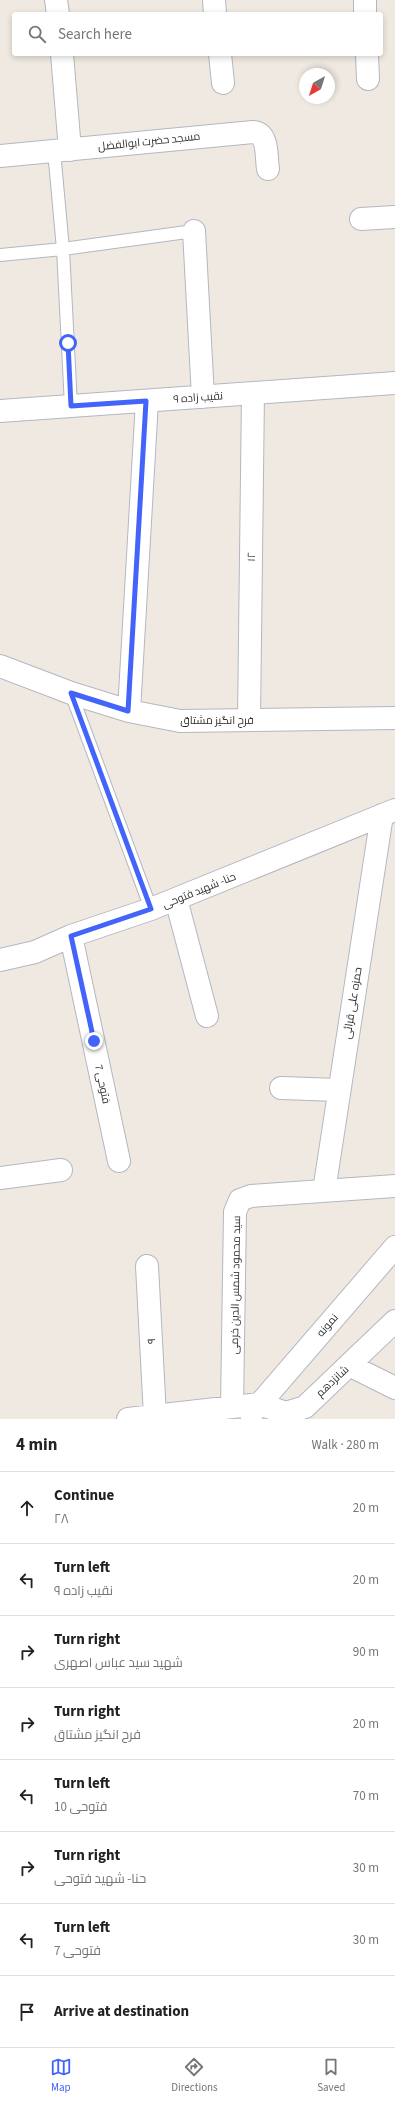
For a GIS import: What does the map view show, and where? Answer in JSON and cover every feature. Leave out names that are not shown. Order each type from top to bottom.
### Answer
[{"type":"street","points":[[56,0],[58,12]]},
{"type":"street","points":[[214,0],[216,12]]},
{"type":"street","points":[[364,0],[365,12]]},
{"type":"street","points":[[62,56],[62,150]]},
{"type":"street","points":[[220,56],[223,83]]},
{"type":"street","points":[[367,56],[368,79]]},
{"type":"street","name":"مسجد حضرت ابوالفضل","points":[[0,156],[181,137],[259,132],[264,137],[268,169]]},
{"type":"street","points":[[361,219],[395,218]]},
{"type":"street","points":[[194,231],[203,397]]},
{"type":"street","name":"نقیب زاده ۹","points":[[0,411],[395,383]]},
{"type":"street","name":"۱۲","points":[[249,720],[252,393]]},
{"type":"street","points":[[128,711],[146,401]]},
{"type":"street","name":"فرح انگیز مشتاق","points":[[0,666],[71,693],[128,711],[190,721],[395,718]]},
{"type":"street","name":"حنا- شهید فتوحی","points":[[0,960],[35,952],[71,936],[151,909],[388,812]]},
{"type":"street","name":"حمزه علی قرائی","points":[[324,1191],[339,1090],[388,812]]},
{"type":"street","points":[[176,899],[207,1016]]},
{"type":"street","name":"فتوحی 7","points":[[71,936],[119,1162]]},
{"type":"street","points":[[281,1088],[339,1090]]},
{"type":"street","points":[[0,1178],[61,1170]]},
{"type":"street","name":"سید محمود شمس الدین خرمی","points":[[246,1410],[235,1212],[240,1200],[252,1196],[395,1186]]},
{"type":"street","name":"نمونه","points":[[246,1410],[395,1247]]},
{"type":"street","name":"۹","points":[[147,1266],[155,1416]]},
{"type":"street","name":"شانزدهم","points":[[246,1410],[286,1413],[293,1412],[304,1407],[395,1321]]},
{"type":"street","points":[[349,1365],[395,1388]]},
{"type":"street","points":[[128,1419],[246,1410]]},
{"type":"lane","points":[[62,150],[63,249],[71,406]]},
{"type":"lane","points":[[0,255],[63,249],[194,231]]},
{"type":"lane","points":[[71,693],[151,909]]},
{"type":"route","points":[[68,343],[71,406],[146,401],[128,711],[71,693],[151,909],[71,936],[94,1041]]}]
